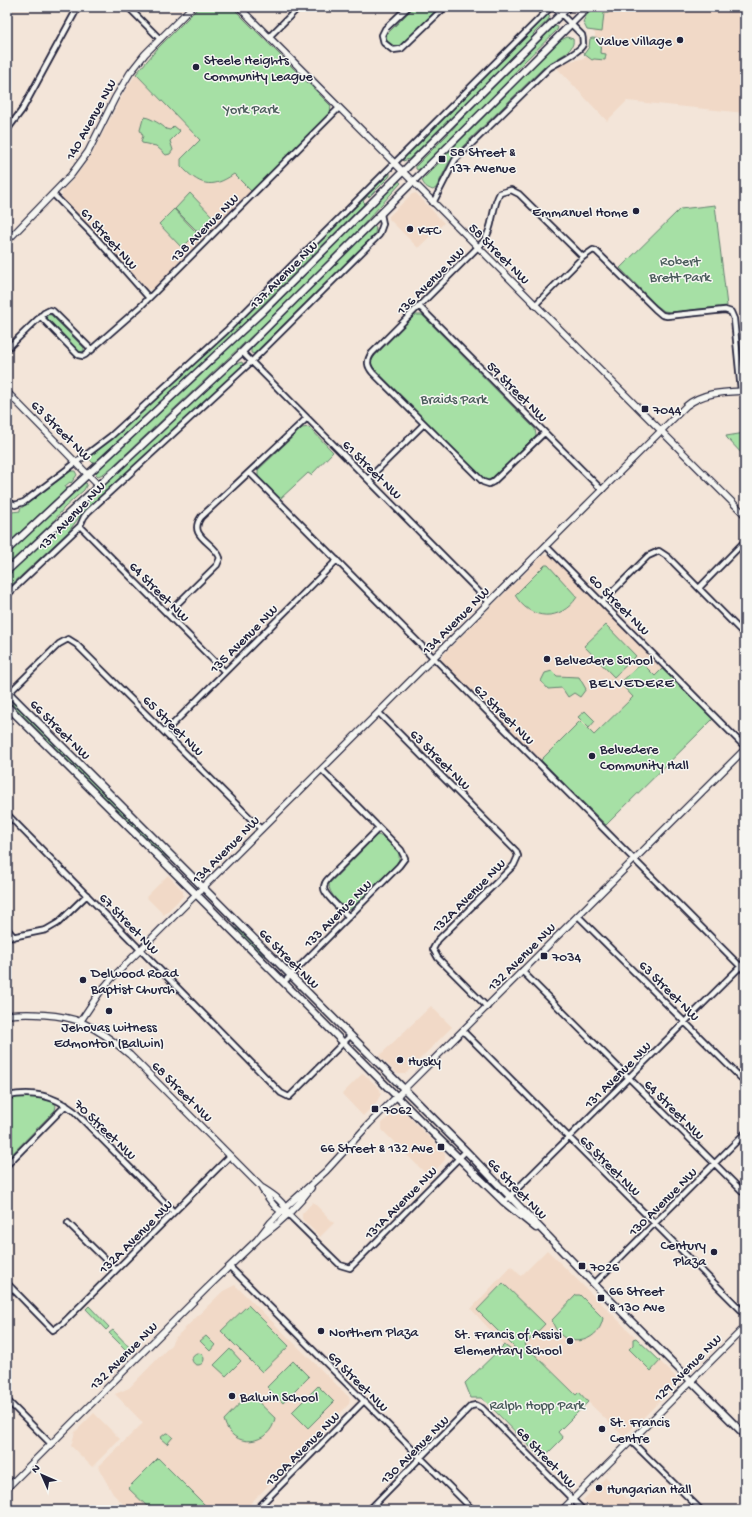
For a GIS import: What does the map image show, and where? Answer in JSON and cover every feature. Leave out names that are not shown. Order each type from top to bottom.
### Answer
[{"type":"main road","name":"137 Avenue NW","points":[[7,550],[263,311],[568,7]]},
{"type":"main road","name":"137 Avenue NW","points":[[7,571],[242,352],[588,7]]},
{"type":"main road","name":"66 Street NW","points":[[8,693],[466,1151],[690,1382],[745,1435]]},
{"type":"main road","name":"66 Street NW","points":[[7,706],[197,894],[458,1158],[504,1202],[554,1243]]},
{"type":"street","points":[[7,130],[22,110],[78,7]]},
{"type":"street","points":[[128,7],[160,39]]},
{"type":"street","name":"140 Avenue NW","points":[[7,241],[72,175],[88,152],[127,77],[145,54],[192,7]]},
{"type":"street","name":"58 Street NW","points":[[239,7],[745,516]]},
{"type":"street","points":[[269,37],[299,7]]},
{"type":"street","points":[[408,7],[385,30],[382,35],[383,41],[393,50],[402,50],[442,8]]},
{"type":"street","name":"137 Avenue NW","points":[[7,501],[15,505],[24,502],[116,432],[226,331],[551,7]]},
{"type":"street","points":[[433,203],[455,160],[549,68],[560,60],[579,50],[582,46],[582,35],[554,7]]},
{"type":"street","name":"138 Avenue NW","points":[[40,316],[77,354],[81,356],[85,355],[149,298],[339,108]]},
{"type":"street","name":"136 Avenue NW","points":[[424,424],[369,369],[367,364],[368,358],[478,248],[489,234],[497,198],[500,193],[511,190],[519,194],[583,257]]},
{"type":"street","name":"61 Street NW","points":[[54,194],[149,298]]},
{"type":"street","name":"137 Avenue NW","points":[[7,595],[80,526],[88,512],[251,362],[379,235],[383,224],[381,214]]},
{"type":"street","points":[[535,305],[583,257],[593,250],[596,251],[662,315],[672,316],[725,310],[731,312],[734,319],[743,391]]},
{"type":"street","name":"59 Street NW","points":[[419,306],[602,490]]},
{"type":"street","points":[[7,349],[48,310],[53,311],[92,350]]},
{"type":"street","name":"61 Street NW","points":[[242,352],[490,602]]},
{"type":"street","name":"134 Avenue NW","points":[[80,1022],[106,984],[686,406],[707,394],[743,391]]},
{"type":"street","name":"63 Street NW","points":[[7,392],[98,485]]},
{"type":"street","points":[[167,614],[217,565],[220,558],[216,551],[197,532],[196,527],[201,517],[250,473],[307,418]]},
{"type":"street","points":[[368,479],[424,424],[477,478],[489,484],[499,478],[544,433]]},
{"type":"street","name":"62 Street NW","points":[[250,473],[745,971]]},
{"type":"street","name":"64 Street NW","points":[[80,526],[225,672]]},
{"type":"street","points":[[699,588],[745,541]]},
{"type":"street","name":"60 Street NW","points":[[546,546],[745,748]]},
{"type":"street","points":[[602,602],[648,556],[659,551],[668,556],[742,630]]},
{"type":"street","name":"135 Avenue NW","points":[[165,732],[337,560]]},
{"type":"street","name":"65 Street NW","points":[[8,693],[59,644],[68,639],[76,644],[262,829]]},
{"type":"street","name":"63 Street NW","points":[[379,713],[516,851],[518,856]]},
{"type":"street","name":"132 Avenue NW","points":[[257,1240],[269,1224],[315,1182],[369,1124],[745,748]]},
{"type":"street","points":[[322,770],[379,828],[325,883],[324,887],[328,895],[349,917]]},
{"type":"street","name":"67 Street NW","points":[[7,814],[281,1093],[289,1097],[343,1043]]},
{"type":"street","name":"133 Avenue NW","points":[[284,982],[400,866],[405,858],[401,850],[379,828]]},
{"type":"street","name":"132A Avenue NW","points":[[487,1007],[438,958],[433,949],[438,940],[514,865],[518,856]]},
{"type":"street","points":[[7,938],[46,930],[58,923],[87,895]]},
{"type":"street","name":"63 Street NW","points":[[578,916],[745,1082]]},
{"type":"street","points":[[7,929],[14,937]]},
{"type":"street","name":"131 Avenue NW","points":[[504,1202],[745,962]]},
{"type":"street","name":"64 Street NW","points":[[522,971],[745,1194]]},
{"type":"street","name":"68 Street NW","points":[[7,1015],[46,1015],[80,1022],[106,1036],[130,1055],[261,1187],[276,1197],[286,1207]]},
{"type":"street","name":"65 Street NW","points":[[462,1031],[745,1314]]},
{"type":"street","points":[[343,1043],[350,1036]]},
{"type":"street","name":"70 Street NW","points":[[7,1096],[26,1093],[40,1094],[53,1098],[66,1105],[174,1212]]},
{"type":"street","points":[[7,1165],[66,1105]]},
{"type":"street","name":"130 Avenue NW","points":[[594,1284],[745,1133]]},
{"type":"street","name":"131A Avenue NW","points":[[288,1214],[340,1266],[350,1268],[466,1151]]},
{"type":"street","name":"132A Avenue NW","points":[[7,1283],[53,1330],[62,1324],[230,1156]]},
{"type":"street","name":"132 Avenue NW","points":[[7,1488],[206,1289],[257,1240],[288,1214],[305,1196],[315,1182]]},
{"type":"street","name":"68 Street NW","points":[[261,1187],[268,1199],[281,1212]]},
{"type":"street","points":[[286,1207],[288,1214]]},
{"type":"street","points":[[281,1212],[288,1214]]},
{"type":"street","points":[[68,1223],[116,1270]]},
{"type":"street","name":"69 Street NW","points":[[230,1267],[473,1510]]},
{"type":"street","name":"129 Avenue NW","points":[[562,1510],[745,1327]]},
{"type":"street","points":[[7,1400],[51,1444]]},
{"type":"street","name":"130A Avenue NW","points":[[256,1510],[364,1401]]},
{"type":"street","name":"68 Street NW","points":[[476,1405],[482,1408],[583,1510]]},
{"type":"street","name":"130 Avenue NW","points":[[369,1510],[471,1406],[476,1405]]},
{"type":"street","points":[[631,1441],[701,1510]]},
{"type":"shaded area","points":[[605,7],[745,7],[745,113],[627,101],[607,121],[555,66],[590,55],[595,43],[595,34],[587,24]]},
{"type":"shaded area","points":[[136,74],[251,191],[153,289],[146,289],[104,241],[62,199],[62,192],[93,153],[123,94]]},
{"type":"shaded area","points":[[416,193],[444,223],[418,248],[389,219],[389,216],[412,194]]},
{"type":"shaded area","name":"Belvedere School","points":[[543,555],[550,555],[662,669],[594,735],[580,721],[541,760],[442,662],[442,656]]},
{"type":"shaded area","points":[[168,875],[183,891],[183,896],[164,915],[146,897]]},
{"type":"shaded area","points":[[431,1006],[452,1027],[405,1074],[398,1074],[379,1056]]},
{"type":"shaded area","points":[[363,1073],[380,1089],[381,1094],[376,1103],[363,1116],[342,1094]]},
{"type":"shaded area","points":[[395,1110],[402,1110],[445,1153],[445,1160],[429,1177],[382,1130],[382,1123]]},
{"type":"shaded area","points":[[313,1202],[334,1223],[320,1237],[302,1219],[302,1214]]},
{"type":"shaded area","name":"St. Francis of Assisi Elementary School","points":[[547,1250],[680,1381],[624,1437],[579,1393],[576,1395],[524,1345],[516,1353],[504,1345],[471,1309],[511,1266],[521,1276]]},
{"type":"shaded area","name":"Balwin School","points":[[235,1285],[350,1398],[349,1404],[244,1510],[129,1510],[113,1494],[98,1467],[143,1423],[115,1394],[129,1388],[171,1345],[174,1339],[223,1291]]},
{"type":"shaded area","points":[[94,1413],[120,1439],[92,1467],[71,1446],[75,1432]]},
{"type":"shaded area","points":[[606,1477],[631,1503],[624,1510],[594,1510],[583,1500]]},
{"type":"green space","name":"York Park","points":[[199,7],[232,7],[331,106],[330,113],[251,191],[234,174],[226,179],[212,184],[194,178],[181,166],[181,159],[200,140],[136,74],[158,48]]},
{"type":"green space","points":[[414,7],[435,7],[434,12],[400,46],[397,48],[393,47],[386,40],[386,35]]},
{"type":"green space","points":[[595,7],[609,7],[612,10],[608,13],[604,13],[602,32],[587,30],[583,22],[586,16]]},
{"type":"green space","points":[[548,14],[550,16],[548,20],[533,34],[534,36],[409,159],[403,161],[403,159]]},
{"type":"green space","points":[[555,26],[558,27],[557,30],[524,62],[500,90],[424,166],[418,170],[416,169],[416,166],[479,100]]},
{"type":"green space","points":[[567,37],[573,39],[571,48],[564,55],[545,66],[461,148],[449,162],[436,188],[433,190],[426,186],[422,180],[443,159],[442,158],[559,41]]},
{"type":"green space","points":[[590,39],[605,39],[605,41],[601,41],[600,53],[606,54],[605,60],[592,60],[584,54],[589,47]]},
{"type":"green space","points":[[145,117],[166,129],[170,130],[174,126],[180,131],[170,141],[173,150],[170,154],[166,155],[156,146],[142,143],[141,141],[143,136],[140,130]]},
{"type":"green space","points":[[390,173],[389,177],[363,201],[365,203],[227,340],[97,460],[93,463],[88,458],[113,438],[218,343]]},
{"type":"green space","points":[[399,181],[401,183],[353,236],[258,330],[112,467],[98,476],[95,473],[203,373]]},
{"type":"green space","points":[[190,193],[213,217],[198,232],[175,209]]},
{"type":"green space","name":"Robert Brett Park","points":[[715,205],[727,306],[671,312],[664,311],[655,304],[620,268],[680,209]]},
{"type":"green space","points":[[174,209],[197,233],[182,248],[159,224]]},
{"type":"green space","points":[[373,226],[376,227],[375,233],[370,239],[255,354],[251,353],[254,343]]},
{"type":"green space","points":[[47,314],[51,315],[84,348],[84,351],[79,352],[47,320]]},
{"type":"green space","name":"Braids Park","points":[[415,315],[422,315],[535,429],[536,435],[493,478],[488,480],[481,477],[373,367],[371,362],[374,357]]},
{"type":"green space","points":[[242,362],[243,366],[80,516],[69,531],[7,589],[7,574],[232,365]]},
{"type":"green space","points":[[309,427],[333,452],[311,475],[308,473],[280,499],[258,476],[258,470],[302,428]]},
{"type":"green space","points":[[745,433],[745,457],[726,436]]},
{"type":"green space","points":[[71,471],[75,471],[77,475],[71,483],[70,482],[65,486],[67,489],[7,544],[7,509],[12,512],[20,511],[20,509]]},
{"type":"green space","points":[[84,483],[87,484],[84,490],[64,508],[52,523],[7,565],[7,557],[14,548]]},
{"type":"green space","points":[[545,565],[548,565],[577,597],[563,611],[546,615],[537,614],[529,610],[521,604],[515,595]]},
{"type":"green space","points":[[606,625],[636,656],[614,677],[584,646]]},
{"type":"green space","points":[[642,663],[655,676],[662,669],[713,719],[606,825],[541,760],[580,721],[594,735],[633,697],[620,683]]},
{"type":"green space","points":[[552,671],[557,676],[579,677],[586,689],[580,697],[574,693],[568,697],[562,688],[548,689],[541,681],[545,673]]},
{"type":"green space","points":[[11,701],[173,862],[157,850],[13,705]]},
{"type":"green space","points":[[585,711],[595,721],[589,728],[578,717]]},
{"type":"green space","points":[[377,835],[385,839],[398,852],[398,862],[352,908],[348,910],[333,895],[329,888],[329,884]]},
{"type":"green space","points":[[228,922],[243,933],[266,957],[252,946]]},
{"type":"green space","points":[[18,1097],[36,1097],[54,1102],[56,1106],[55,1110],[7,1159],[7,1099]]},
{"type":"green space","name":"Ralph Hopp Park","points":[[503,1283],[545,1324],[525,1345],[576,1395],[579,1392],[588,1402],[558,1432],[563,1438],[542,1459],[486,1402],[481,1398],[471,1398],[465,1383],[504,1345],[516,1353],[518,1351],[477,1310]]},
{"type":"green space","points":[[576,1295],[580,1295],[603,1318],[600,1327],[594,1334],[587,1339],[579,1341],[563,1337],[556,1330],[552,1320]]},
{"type":"green space","points":[[248,1305],[289,1346],[262,1372],[221,1331]]},
{"type":"green space","points":[[89,1306],[109,1327],[106,1330],[86,1309]]},
{"type":"green space","points":[[113,1330],[131,1349],[128,1352],[109,1333]]},
{"type":"green space","points":[[206,1336],[215,1345],[210,1351],[200,1341]]},
{"type":"green space","points":[[636,1338],[660,1361],[651,1371],[629,1349],[633,1345],[633,1339]]},
{"type":"green space","points":[[230,1349],[241,1361],[226,1376],[214,1365]]},
{"type":"green space","points":[[196,1353],[200,1353],[204,1359],[200,1365],[196,1365],[192,1361],[192,1357]]},
{"type":"green space","points":[[293,1361],[309,1377],[283,1403],[267,1387]]},
{"type":"green space","points":[[318,1386],[334,1402],[308,1428],[292,1412]]},
{"type":"green space","points":[[248,1395],[251,1395],[275,1418],[272,1427],[266,1434],[259,1439],[251,1441],[235,1437],[228,1430],[224,1420]]},
{"type":"green space","points":[[166,1433],[173,1437],[167,1444],[160,1438]]},
{"type":"green space","points":[[158,1458],[210,1510],[151,1510],[128,1488]]},
{"type":"place","name":"Value Village","points":[[680,40]]},
{"type":"place","name":"Steele Heights Community League","points":[[196,67]]},
{"type":"place","name":"58 Street & 137 Avenue","points":[[442,159]]},
{"type":"place","name":"Emmanuel Home","points":[[636,211]]},
{"type":"place","name":"KFC","points":[[410,229]]},
{"type":"place","name":"7044","points":[[645,409]]},
{"type":"place","name":"Belvedere School","points":[[547,659]]},
{"type":"place","name":"Belvedere Community Hall","points":[[592,756]]},
{"type":"place","name":"7034","points":[[544,956]]},
{"type":"place","name":"Delwood Road Baptist Church","points":[[83,980]]},
{"type":"place","name":"Jehovas witness Edmonton (Balwin)","points":[[109,1011]]},
{"type":"place","name":"Husky","points":[[400,1060]]},
{"type":"place","name":"7062","points":[[375,1109]]},
{"type":"place","name":"66 Street & 132 Ave","points":[[441,1147]]},
{"type":"place","name":"Century Plaza","points":[[714,1252]]},
{"type":"place","name":"7026","points":[[582,1266]]},
{"type":"place","name":"66 Street & 130 Ave","points":[[601,1298]]},
{"type":"place","name":"Northern Plaza","points":[[321,1331]]},
{"type":"place","name":"St. Francis of Assisi Elementary School","points":[[570,1341]]},
{"type":"place","name":"Balwin School","points":[[232,1396]]},
{"type":"place","name":"St. Francis Centre","points":[[602,1429]]},
{"type":"place","name":"Hungarian Hall","points":[[599,1488]]},
{"type":"district","name":"BELVEDERE","points":[[632,682]]}]
